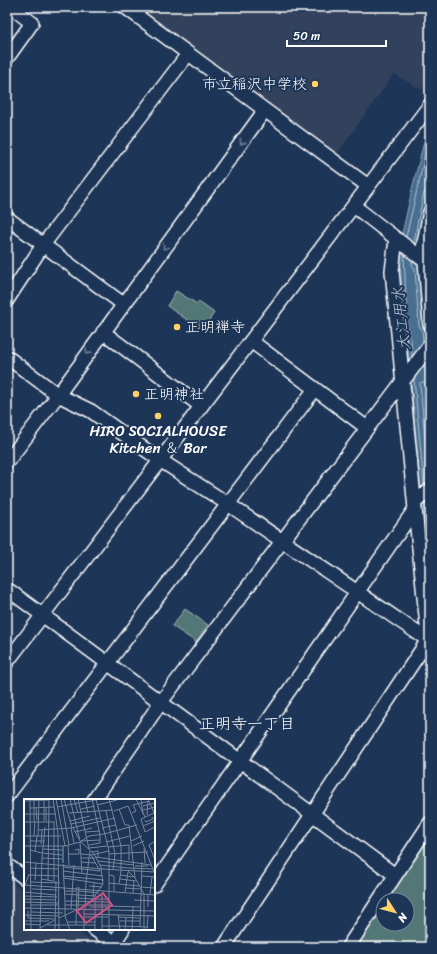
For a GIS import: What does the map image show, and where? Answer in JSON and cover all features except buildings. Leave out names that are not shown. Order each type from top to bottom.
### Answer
[{"type":"street","points":[[7,58],[32,23],[14,9],[15,7]]},
{"type":"street","points":[[124,7],[368,186]]},
{"type":"street","points":[[7,300],[43,245],[188,54]]},
{"type":"street","points":[[7,662],[430,105]]},
{"type":"street","points":[[7,462],[58,395],[265,110]]},
{"type":"street","points":[[354,206],[424,260]]},
{"type":"street","points":[[430,212],[424,260],[430,324]]},
{"type":"street","points":[[7,218],[123,304]]},
{"type":"street","points":[[398,240],[392,271],[420,499],[430,655]]},
{"type":"street","points":[[103,332],[201,406]]},
{"type":"street","points":[[251,341],[367,428]]},
{"type":"street","points":[[95,799],[161,702],[429,347]]},
{"type":"street","points":[[7,357],[58,395],[91,411],[160,460],[228,504],[428,640]]},
{"type":"street","points":[[7,796],[315,389]]},
{"type":"street","points":[[155,884],[420,499]]},
{"type":"street","points":[[7,589],[395,875]]},
{"type":"street","points":[[224,947],[428,640]]},
{"type":"street","points":[[348,947],[430,823]]},
{"type":"street","points":[[7,865],[24,877]]},
{"type":"street","points":[[95,930],[116,945],[124,930]]},
{"type":"shaded area","name":"市立稲沢中学校","points":[[138,7],[430,7],[430,79],[422,90],[394,74],[337,154]]},
{"type":"shaded area","points":[[7,879],[24,891],[24,930],[76,930],[99,947],[7,947]]},
{"type":"green space","points":[[176,291],[197,304],[199,302],[214,313],[203,329],[200,327],[199,328],[167,306]]},
{"type":"green space","points":[[185,609],[208,625],[196,642],[172,626]]},
{"type":"green space","points":[[430,832],[430,947],[355,947],[375,916],[375,932],[415,932],[415,892],[391,892]]},
{"type":"water","points":[[430,118],[430,185],[415,264],[419,265],[423,325],[425,327],[429,365],[430,591],[407,340],[403,327],[400,251],[402,234],[413,185]]},
{"type":"place","name":"市立稲沢中学校","points":[[315,84]]},
{"type":"place","name":"正明禅寺","points":[[177,327]]},
{"type":"place","name":"正明神社","points":[[136,394]]},
{"type":"place","name":"HIRO SOCIALHOUSE Kitchen ＆ Bar","points":[[158,416]]},
{"type":"district","name":"正明寺一丁目","points":[[247,723]]},
{"type":"water label","name":"大江用水","points":[[401,319]]}]
